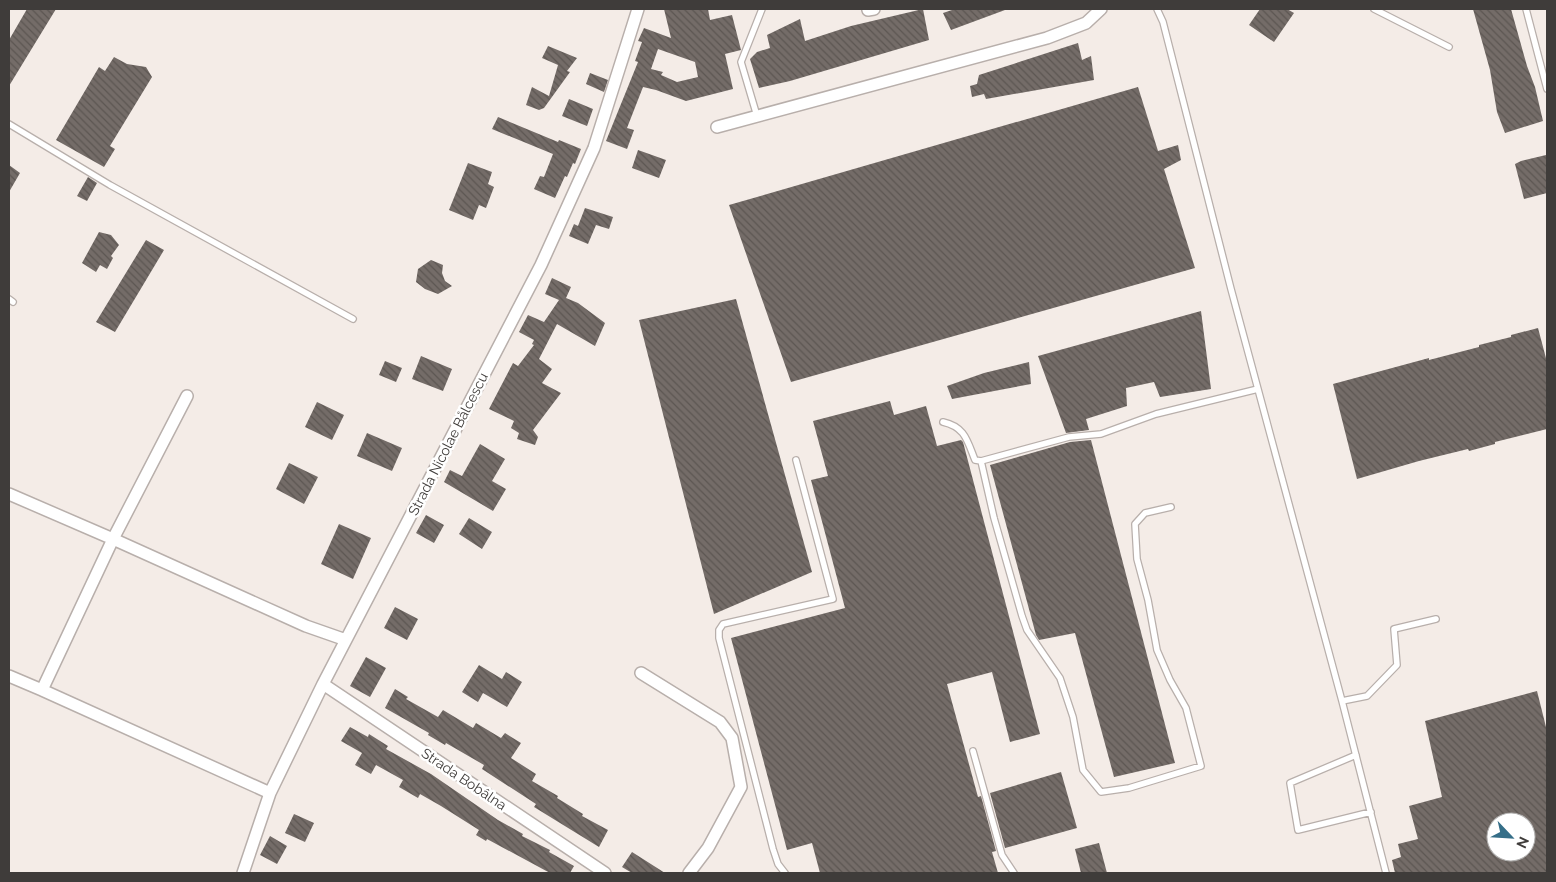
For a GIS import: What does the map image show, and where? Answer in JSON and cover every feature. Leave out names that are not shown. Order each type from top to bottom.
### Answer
[{"type":"street","name":"Strada Nicolae Bălcescu","points":[[243,873],[270,793],[323,684],[541,265],[594,148],[638,9]]},
{"type":"street","points":[[717,127],[1047,38],[1086,23],[1101,9]]},
{"type":"street","points":[[42,690],[113,539],[187,396]]},
{"type":"street","points":[[9,494],[306,626],[346,640]]},
{"type":"street","points":[[641,673],[720,722],[732,738],[741,787],[708,848],[689,873]]},
{"type":"street","points":[[9,676],[270,793]]},
{"type":"street","name":"Strada Bobâlna","points":[[323,684],[606,873]]},
{"type":"lane","points":[[757,116],[741,62],[762,9]]},
{"type":"lane","points":[[1157,9],[1163,22],[1386,873]]},
{"type":"lane","points":[[1374,9],[1449,46]]},
{"type":"lane","points":[[1526,9],[1547,88]]},
{"type":"lane","points":[[9,124],[110,186],[353,319]]},
{"type":"lane","points":[[942,422],[954,424],[964,434],[975,460],[981,461],[1069,436],[1101,434],[1156,414],[1258,388]]},
{"type":"lane","points":[[785,873],[778,864],[773,849],[719,638],[723,624],[833,599],[796,460]]},
{"type":"lane","points":[[981,461],[1027,630],[1060,678],[1073,717],[1083,770],[1101,792],[1129,788],[1201,766],[1186,708],[1170,680],[1157,650],[1148,600],[1136,559],[1135,524],[1145,513],[1171,507]]},
{"type":"lane","points":[[1342,700],[1367,696],[1397,665],[1394,629],[1436,619]]},
{"type":"lane","points":[[973,751],[1002,855],[1014,873]]},
{"type":"lane","points":[[1356,754],[1290,783],[1298,830],[1371,812]]},
{"type":"building","points":[[27,9],[56,9],[9,86],[9,40]]},
{"type":"building","points":[[664,9],[708,9],[710,20],[732,15],[741,50],[725,54],[733,89],[686,101],[643,87],[627,128],[634,130],[627,149],[606,141],[638,62],[635,61],[642,42],[638,41],[644,28],[671,38]],"holes":[[[658,49],[695,62],[698,77],[677,82],[661,75],[663,72],[651,69]]]},
{"type":"building","points":[[923,9],[929,40],[790,81],[759,88],[750,59],[757,52],[770,48],[767,35],[800,19],[805,41],[851,26]]},
{"type":"building","points":[[955,9],[1005,10],[951,30],[943,13]]},
{"type":"building","points":[[1260,9],[1287,9],[1294,13],[1274,42],[1249,25]]},
{"type":"building","points":[[1473,9],[1511,9],[1535,87],[1543,121],[1505,133],[1497,112],[1490,70]]},
{"type":"building","points":[[1078,43],[1082,60],[1091,56],[1094,80],[986,99],[984,94],[972,97],[970,86],[977,84],[979,75]]},
{"type":"building","points":[[548,46],[577,58],[567,71],[570,72],[544,108],[539,110],[526,105],[532,87],[549,96],[558,65],[542,58]]},
{"type":"building","points":[[114,57],[127,64],[146,67],[152,77],[110,146],[115,149],[104,167],[56,140],[99,67],[105,71]]},
{"type":"building","points":[[590,73],[608,80],[604,92],[586,84]]},
{"type":"building","points":[[1138,87],[1158,151],[1178,145],[1181,160],[1164,169],[1195,268],[791,382],[729,205]]},
{"type":"building","points":[[569,99],[593,109],[587,126],[562,116]]},
{"type":"building","points":[[498,117],[558,142],[559,140],[581,149],[575,164],[573,163],[567,177],[565,176],[555,198],[534,189],[540,176],[544,177],[553,154],[492,129]]},
{"type":"building","points":[[638,150],[666,160],[659,178],[632,168]]},
{"type":"building","points":[[1546,155],[1547,193],[1524,199],[1515,164]]},
{"type":"building","points":[[468,163],[492,172],[488,184],[494,187],[486,208],[479,205],[473,220],[449,210]]},
{"type":"building","points":[[9,165],[20,173],[9,192]]},
{"type":"building","points":[[88,177],[97,183],[87,201],[77,196]]},
{"type":"building","points":[[585,208],[613,217],[609,229],[596,225],[588,244],[569,236],[574,224],[578,226]]},
{"type":"building","points":[[99,232],[111,235],[119,245],[111,256],[113,258],[107,269],[100,265],[96,272],[82,263]]},
{"type":"building","points":[[146,240],[164,250],[115,332],[96,322]]},
{"type":"building","points":[[431,260],[443,265],[442,273],[445,281],[452,286],[438,294],[425,289],[416,282],[418,269]]},
{"type":"building","points":[[552,278],[571,287],[566,298],[578,303],[605,323],[595,346],[557,324],[539,359],[552,369],[542,383],[561,393],[533,430],[538,437],[535,445],[517,439],[519,433],[511,428],[514,421],[489,409],[513,363],[518,366],[534,345],[532,344],[534,340],[519,332],[528,315],[544,322],[559,300],[545,294]]},
{"type":"building","points":[[736,299],[812,572],[714,614],[639,320]]},
{"type":"building","points":[[1201,311],[1211,389],[1160,397],[1154,382],[1126,388],[1127,406],[1086,419],[1089,430],[1066,433],[1038,356]]},
{"type":"building","points":[[1538,328],[1547,362],[1547,429],[1495,442],[1495,444],[1469,451],[1468,449],[1419,461],[1357,479],[1333,384],[1429,358],[1429,360],[1479,347],[1479,345]]},
{"type":"building","points":[[421,356],[452,369],[443,391],[412,379]]},
{"type":"building","points":[[385,361],[402,368],[396,382],[379,375]]},
{"type":"building","points":[[1029,362],[1031,384],[952,399],[947,386],[984,373]]},
{"type":"building","points":[[890,401],[894,415],[926,406],[937,446],[961,440],[963,442],[1040,734],[1010,742],[992,672],[947,684],[978,797],[981,796],[996,851],[992,852],[998,873],[820,873],[812,843],[787,850],[731,638],[845,608],[811,480],[828,476],[813,421]]},
{"type":"building","points":[[317,402],[344,415],[332,440],[305,427]]},
{"type":"building","points":[[367,433],[402,448],[392,471],[357,456]]},
{"type":"building","points":[[1091,440],[1175,763],[1114,777],[1075,633],[1039,640],[1036,635],[990,465],[1070,442]]},
{"type":"building","points":[[480,444],[505,459],[492,481],[506,489],[493,511],[444,482],[450,470],[462,476]]},
{"type":"building","points":[[289,463],[318,477],[304,504],[276,489]]},
{"type":"building","points":[[426,515],[444,525],[434,543],[416,533]]},
{"type":"building","points":[[469,518],[492,532],[482,549],[459,534]]},
{"type":"building","points":[[339,524],[371,538],[353,579],[321,564]]},
{"type":"building","points":[[395,607],[418,619],[407,640],[384,628]]},
{"type":"building","points":[[366,657],[386,668],[370,697],[350,686]]},
{"type":"building","points":[[479,665],[502,679],[506,672],[522,682],[507,707],[483,693],[478,702],[462,692]]},
{"type":"building","points":[[395,689],[408,697],[406,699],[438,717],[443,710],[473,728],[476,723],[501,738],[505,733],[521,743],[511,758],[536,774],[532,781],[558,796],[557,798],[583,814],[582,816],[608,830],[599,847],[534,807],[536,804],[482,769],[484,765],[446,743],[445,745],[428,735],[429,733],[385,708]]},
{"type":"building","points":[[1537,691],[1547,731],[1547,873],[1395,873],[1392,860],[1401,857],[1398,844],[1418,839],[1409,806],[1442,797],[1425,721]]},
{"type":"building","points":[[350,727],[368,737],[369,734],[388,746],[386,749],[431,774],[498,820],[523,834],[522,836],[550,850],[549,852],[574,866],[570,873],[550,873],[487,839],[486,841],[476,835],[479,830],[420,794],[418,798],[399,787],[403,780],[376,765],[371,774],[355,765],[362,753],[341,741]]},
{"type":"building","points":[[1061,772],[1077,828],[1005,848],[990,793]]},
{"type":"building","points":[[294,814],[314,823],[305,842],[285,833]]},
{"type":"building","points":[[270,836],[287,846],[277,864],[260,855]]},
{"type":"building","points":[[1099,843],[1107,873],[1081,873],[1075,849]]},
{"type":"building","points":[[632,852],[665,873],[632,873],[622,867]]}]
